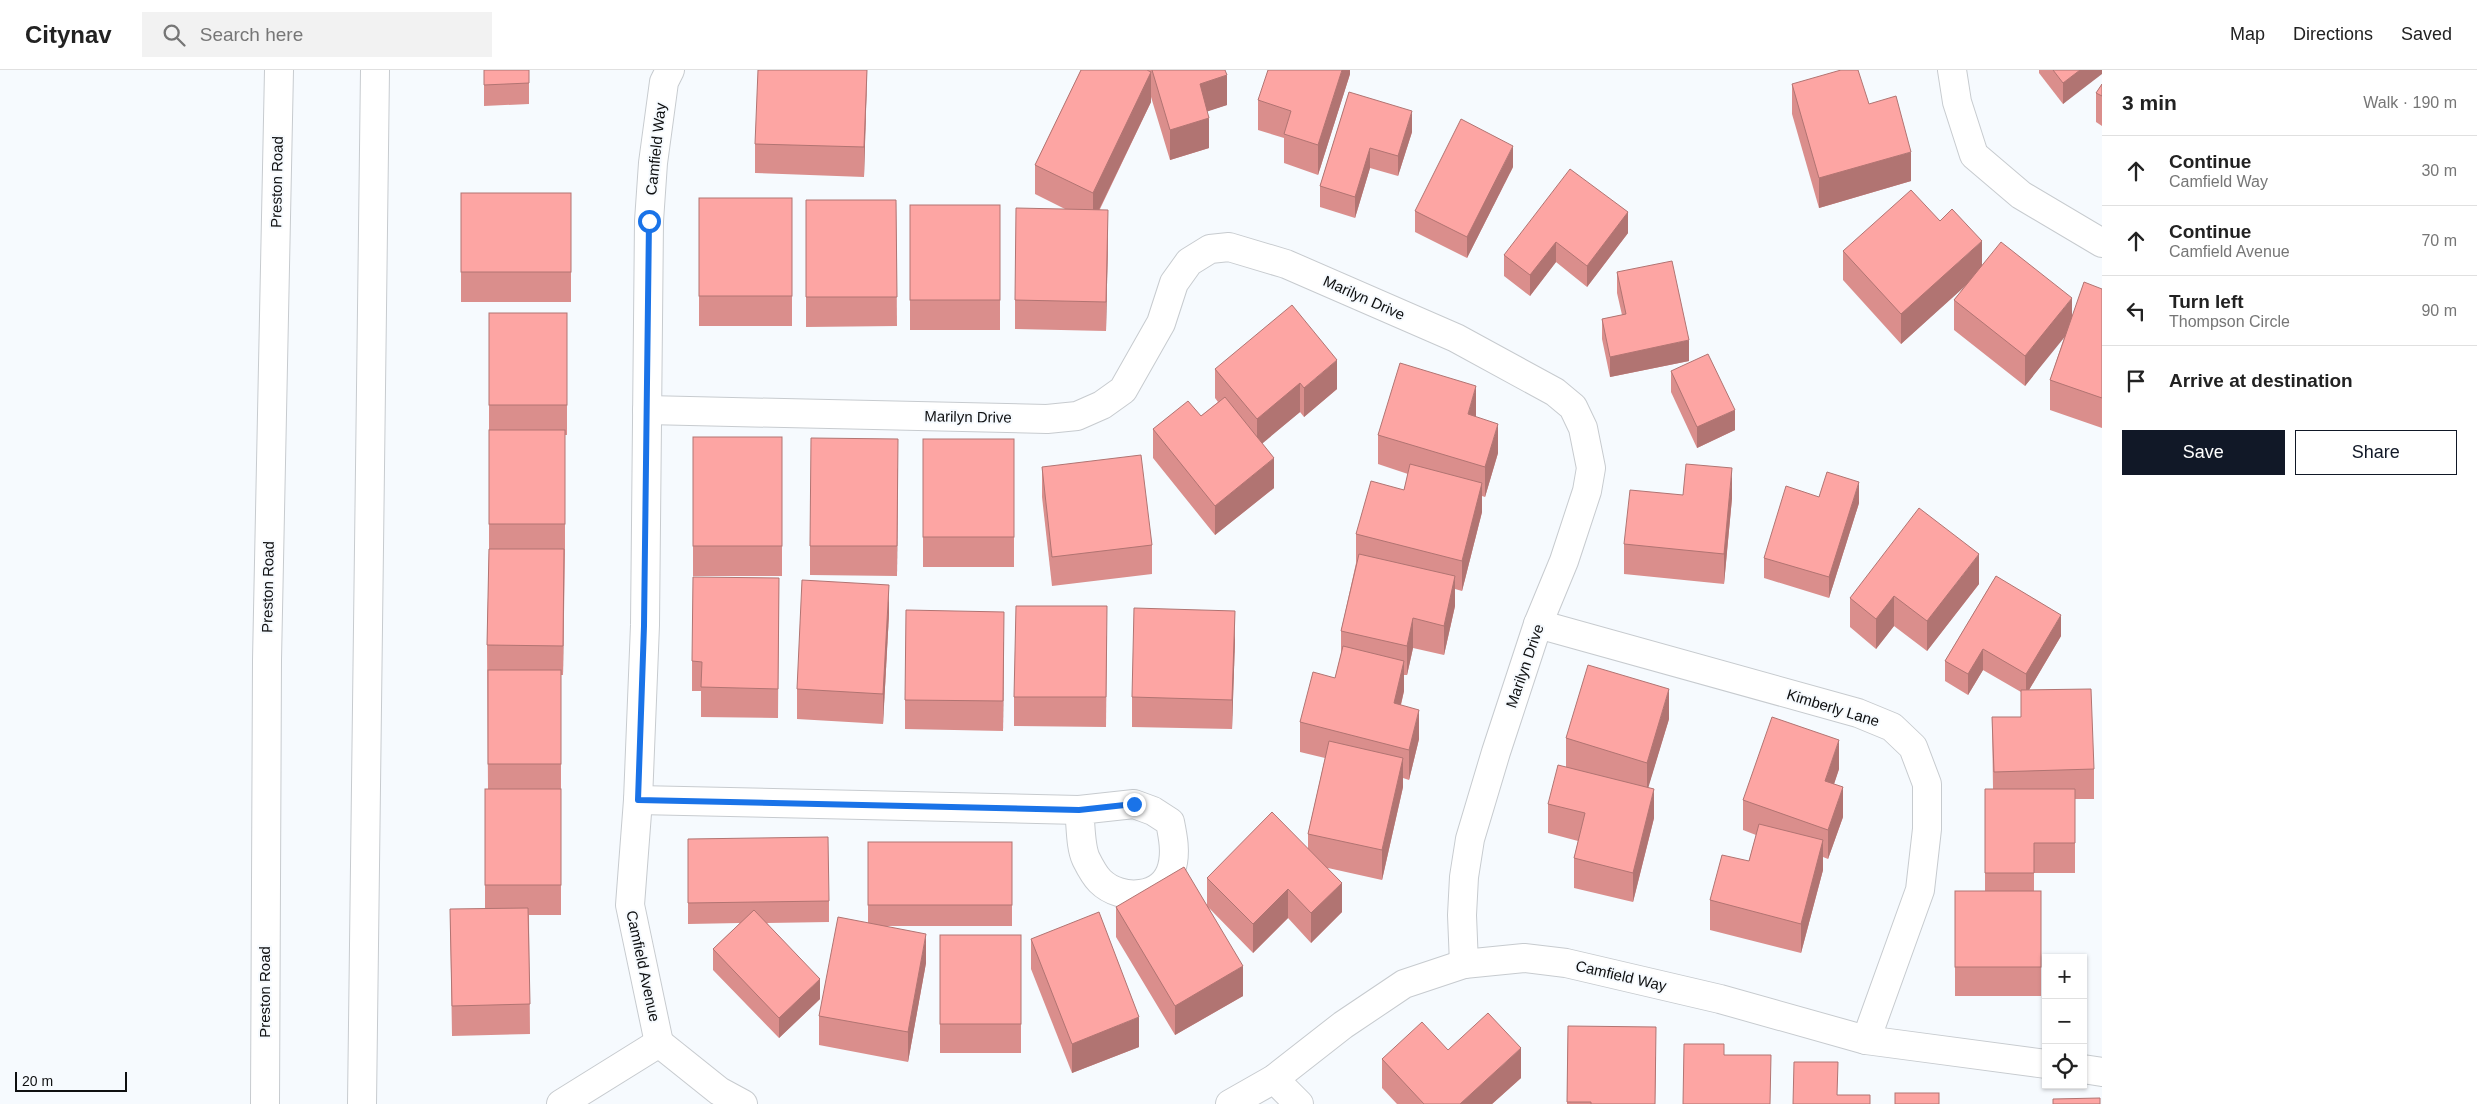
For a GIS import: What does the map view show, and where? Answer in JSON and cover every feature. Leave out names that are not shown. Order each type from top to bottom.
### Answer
[{"type":"street","name":"Preston Road","points":[[265,1104],[267,650],[279,70]]},
{"type":"street","points":[[362,1104],[375,70]]},
{"type":"street","points":[[1952,70],[1957,102],[1974,155],[2021,195],[2102,243]]},
{"type":"street","name":"Camfield Way","points":[[647,410],[649,221],[661,74]]},
{"type":"street","name":"Marilyn Drive","points":[[647,410],[1047,419],[1077,416],[1102,405],[1123,390],[1161,323],[1174,283],[1189,262],[1210,249],[1229,247],[1286,264],[1456,338],[1555,392],[1572,407],[1583,428],[1591,468],[1587,491],[1564,561],[1538,624],[1470,839],[1464,877],[1462,915],[1464,964]]},
{"type":"street","name":"Camfield Avenue","points":[[647,410],[644,626],[638,800],[630,905],[659,1043]]},
{"type":"street","name":"Kimberly Lane","points":[[1538,624],[1858,713],[1892,727],[1913,747],[1927,784],[1927,830],[1920,890],[1866,1040]]},
{"type":"street","points":[[638,800],[1079,810]]},
{"type":"street","name":"Camfield Way","points":[[1230,1104],[1274,1079],[1343,1025],[1404,984],[1464,964],[1524,958],[1566,963],[1720,999],[1866,1040],[2042,1063]]},
{"type":"street","points":[[561,1104],[659,1043],[719,1091],[743,1104]]},
{"type":"street","points":[[2087,1070],[2102,1072]]},
{"type":"street","points":[[1274,1079],[1299,1104]]},
{"type":"building","points":[[484,70],[529,70],[529,83],[484,85]]},
{"type":"building","points":[[758,70],[867,70],[864,147],[755,144]]},
{"type":"building","points":[[1081,70],[1147,70],[1151,72],[1093,193],[1035,165]]},
{"type":"building","points":[[1152,70],[1225,70],[1227,75],[1200,84],[1209,118],[1170,130]]},
{"type":"building","points":[[1268,70],[1342,70],[1318,145],[1284,134],[1291,111],[1258,100]]},
{"type":"building","points":[[1841,70],[1858,70],[1869,104],[1896,96],[1911,152],[1819,178],[1792,84]]},
{"type":"building","points":[[2053,70],[2080,70],[2063,83]]},
{"type":"building","points":[[2102,84],[2102,96],[2096,93]]},
{"type":"building","points":[[1349,92],[1412,111],[1398,156],[1370,148],[1355,197],[1320,186]]},
{"type":"building","points":[[1461,119],[1513,146],[1467,237],[1415,211]]},
{"type":"building","points":[[1570,169],[1628,212],[1587,266],[1556,242],[1530,275],[1504,255]]},
{"type":"building","points":[[1911,190],[1940,221],[1952,209],[1982,241],[1901,314],[1843,251]]},
{"type":"building","points":[[461,193],[571,193],[571,272],[461,272]]},
{"type":"building","points":[[699,198],[792,198],[792,296],[699,296]]},
{"type":"building","points":[[806,200],[896,200],[897,297],[806,297]]},
{"type":"building","points":[[910,205],[1000,205],[1000,300],[910,300]]},
{"type":"building","points":[[1016,208],[1108,210],[1106,302],[1015,300]]},
{"type":"building","points":[[2001,242],[2072,298],[2025,356],[1954,300]]},
{"type":"building","points":[[1672,261],[1689,340],[1610,357],[1602,319],[1626,314],[1617,272]]},
{"type":"building","points":[[2084,282],[2102,289],[2102,398],[2050,380]]},
{"type":"building","points":[[1292,305],[1337,360],[1304,388],[1300,383],[1257,419],[1215,369]]},
{"type":"building","points":[[489,313],[567,313],[567,405],[489,405]]},
{"type":"building","points":[[1708,354],[1735,410],[1697,427],[1671,371]]},
{"type":"building","points":[[1400,363],[1476,386],[1468,414],[1498,424],[1485,467],[1378,435]]},
{"type":"building","points":[[1225,397],[1274,458],[1215,506],[1153,429],[1188,401],[1201,416]]},
{"type":"building","points":[[489,430],[565,430],[565,524],[489,524]]},
{"type":"building","points":[[693,437],[782,437],[782,546],[693,546]]},
{"type":"building","points":[[811,438],[898,439],[897,546],[810,546]]},
{"type":"building","points":[[923,439],[1014,439],[1014,537],[923,537]]},
{"type":"building","points":[[1141,455],[1152,545],[1052,557],[1042,467]]},
{"type":"building","points":[[1410,464],[1482,483],[1462,561],[1356,534],[1371,481],[1404,490]]},
{"type":"building","points":[[1686,464],[1732,468],[1724,554],[1624,544],[1630,490],[1683,495]]},
{"type":"building","points":[[1827,472],[1859,482],[1829,577],[1764,558],[1786,486],[1819,497]]},
{"type":"building","points":[[1919,508],[1979,554],[1927,621],[1894,596],[1876,619],[1850,598]]},
{"type":"building","points":[[489,549],[564,549],[563,646],[487,645]]},
{"type":"building","points":[[1359,554],[1455,576],[1444,626],[1413,618],[1407,646],[1341,631]]},
{"type":"building","points":[[1996,576],[2061,615],[2026,674],[1983,649],[1968,674],[1945,661]]},
{"type":"building","points":[[693,577],[779,578],[778,689],[701,687],[702,662],[692,661]]},
{"type":"building","points":[[802,580],[889,585],[883,694],[797,689]]},
{"type":"building","points":[[1016,606],[1107,606],[1106,697],[1014,697]]},
{"type":"building","points":[[1134,608],[1235,611],[1232,700],[1132,697]]},
{"type":"building","points":[[906,610],[1004,612],[1003,701],[905,700]]},
{"type":"building","points":[[1343,646],[1404,661],[1394,703],[1419,710],[1409,750],[1300,722],[1313,672],[1335,678]]},
{"type":"building","points":[[1588,665],[1669,689],[1647,763],[1566,738]]},
{"type":"building","points":[[488,670],[561,670],[561,764],[488,764]]},
{"type":"building","points":[[2091,689],[2094,769],[1994,772],[1992,717],[2021,717],[2021,690]]},
{"type":"building","points":[[1772,717],[1839,740],[1825,781],[1843,787],[1828,830],[1743,800]]},
{"type":"building","points":[[1329,741],[1403,758],[1382,850],[1308,834]]},
{"type":"building","points":[[1558,765],[1654,789],[1633,873],[1574,858],[1585,813],[1548,804]]},
{"type":"building","points":[[485,789],[561,789],[561,885],[485,885]]},
{"type":"building","points":[[1985,789],[2075,789],[2075,843],[2034,843],[2034,873],[1985,873]]},
{"type":"building","points":[[1272,812],[1342,883],[1311,913],[1288,889],[1253,924],[1207,878]]},
{"type":"building","points":[[1759,824],[1823,840],[1801,924],[1710,900],[1722,855],[1749,861]]},
{"type":"building","points":[[828,837],[829,901],[688,903],[688,839]]},
{"type":"building","points":[[868,842],[1012,842],[1012,905],[868,905]]},
{"type":"building","points":[[1184,867],[1243,966],[1175,1006],[1116,907]]},
{"type":"building","points":[[1955,891],[2041,891],[2041,967],[1955,967]]},
{"type":"building","points":[[528,908],[530,1004],[452,1006],[450,909]]},
{"type":"building","points":[[754,910],[820,979],[779,1018],[713,949]]},
{"type":"building","points":[[1099,912],[1139,1017],[1072,1044],[1031,939]]},
{"type":"building","points":[[838,917],[926,934],[908,1032],[819,1016]]},
{"type":"building","points":[[940,935],[1021,935],[1021,1024],[940,1024]]},
{"type":"building","points":[[1488,1013],[1521,1048],[1460,1104],[1424,1104],[1382,1059],[1422,1022],[1448,1050]]},
{"type":"building","points":[[1568,1026],[1656,1027],[1655,1104],[1567,1102]]},
{"type":"building","points":[[1684,1044],[1724,1044],[1724,1055],[1771,1055],[1770,1104],[1683,1104]]},
{"type":"building","points":[[1794,1062],[1838,1062],[1837,1095],[1870,1095],[1870,1104],[1793,1104]]},
{"type":"building","points":[[1895,1093],[1939,1093],[1939,1104],[1895,1104]]},
{"type":"building","points":[[2100,1098],[2100,1104],[2053,1104],[2053,1099]]},
{"type":"route","points":[[649,221],[644,626],[638,800],[1079,810],[1134,804]]}]
